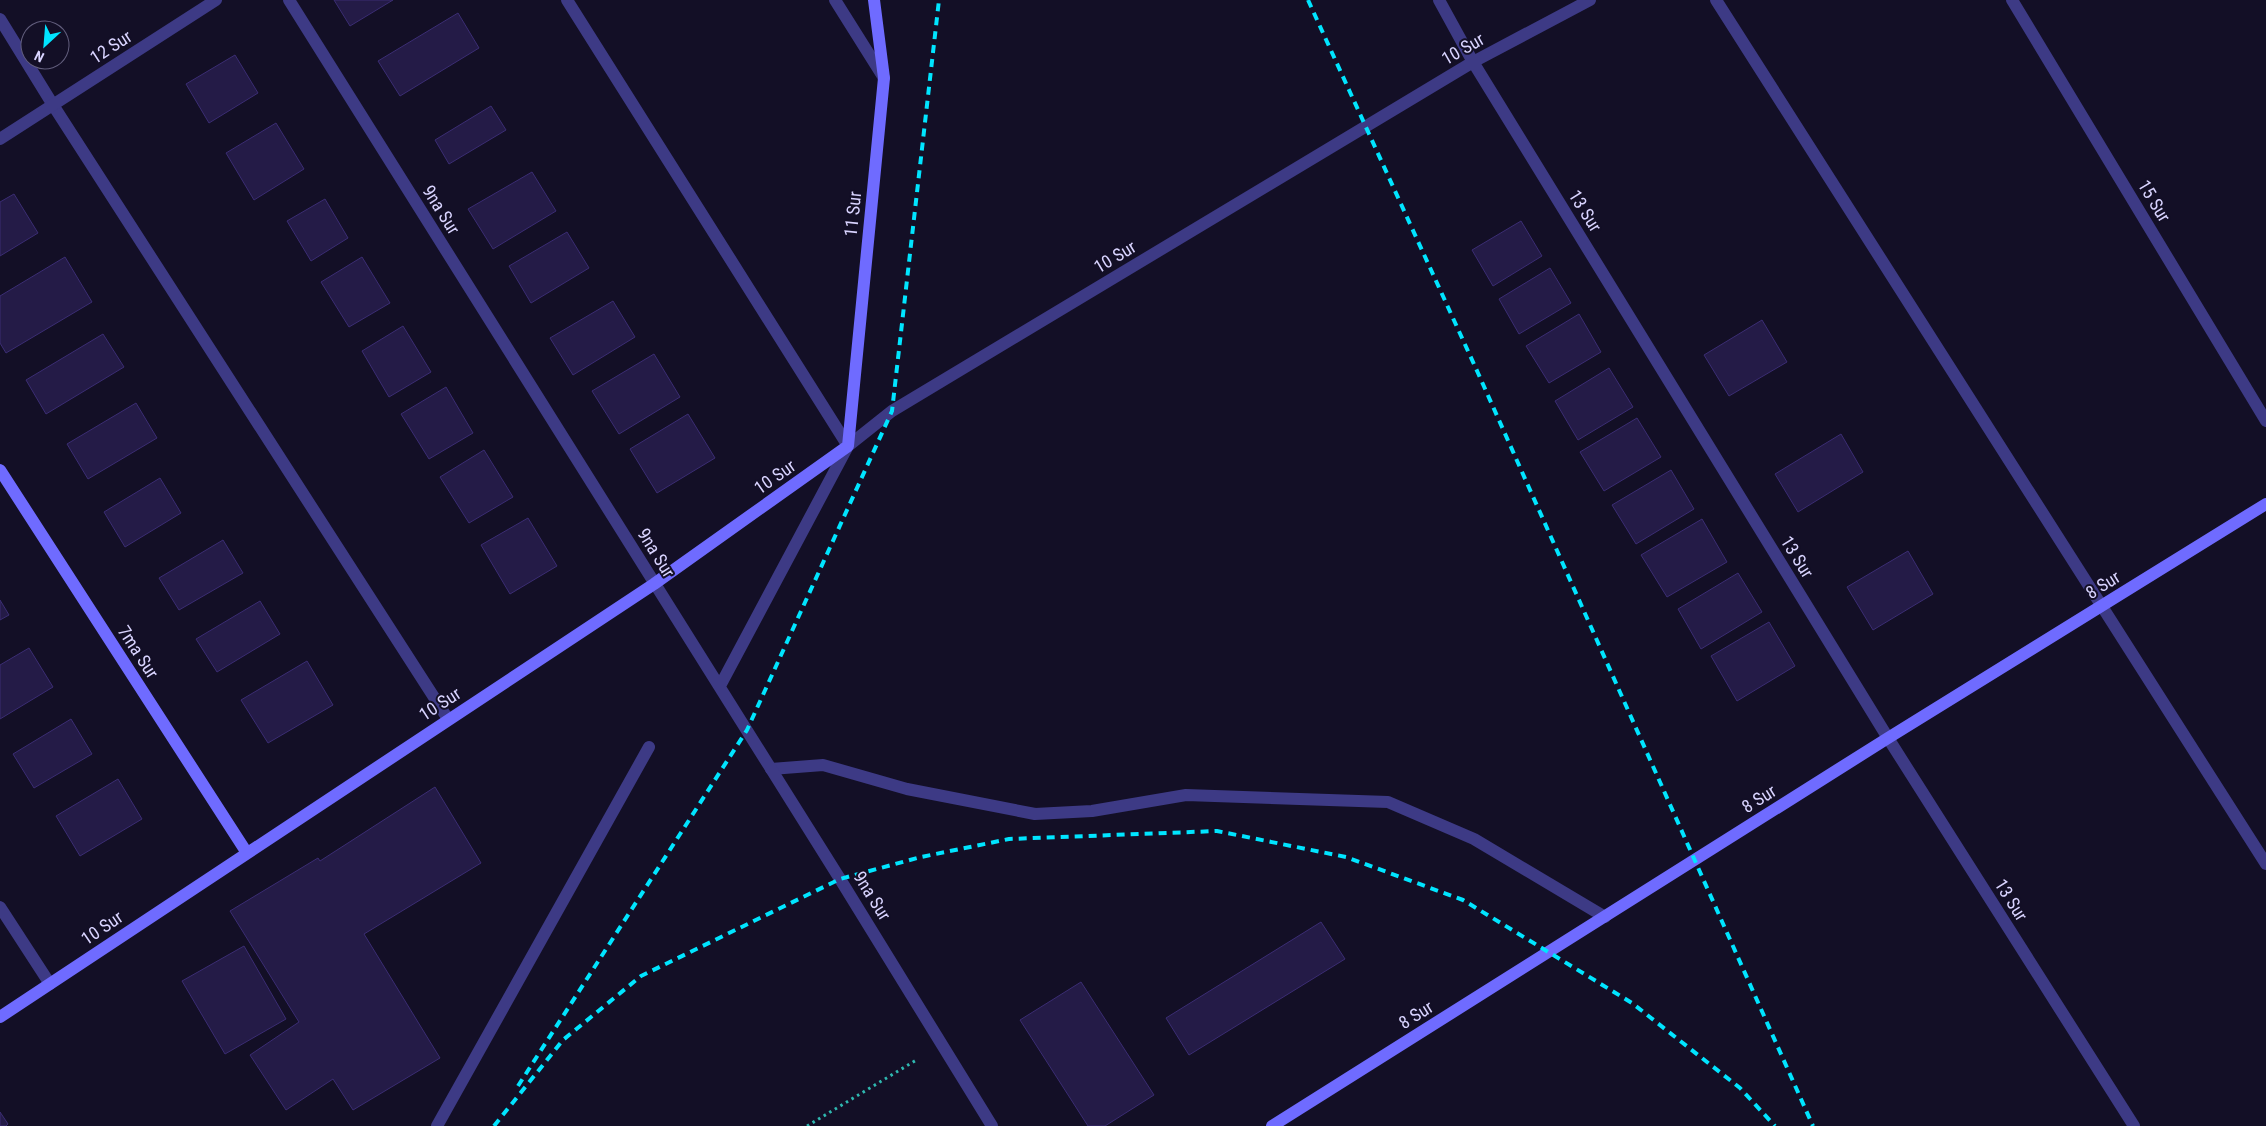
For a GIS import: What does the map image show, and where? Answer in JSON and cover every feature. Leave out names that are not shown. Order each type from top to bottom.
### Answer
[{"type":"street","name":"12 Sur","points":[[0,139],[216,0]]},
{"type":"street","name":"9na Sur","points":[[289,0],[654,584],[720,686],[992,1126]]},
{"type":"street","points":[[567,0],[848,446],[720,686]]},
{"type":"street","points":[[835,0],[884,78]]},
{"type":"street","points":[[874,0],[884,78]]},
{"type":"street","name":"13 Sur","points":[[1440,0],[1473,62],[1888,738],[2134,1126]]},
{"type":"street","name":"10 Sur","points":[[0,1017],[654,584],[848,446],[892,411],[1473,62],[1590,0]]},
{"type":"street","points":[[1716,0],[2266,864]]},
{"type":"street","name":"15 Sur","points":[[2012,0],[2266,421]]},
{"type":"street","points":[[0,19],[53,106],[448,719]]},
{"type":"street","name":"11 Sur","points":[[848,446],[884,78]]},
{"type":"street","name":"7ma Sur","points":[[0,470],[247,853]]},
{"type":"street","name":"8 Sur","points":[[1272,1126],[1888,738],[2266,504]]},
{"type":"street","points":[[437,1126],[649,747]]},
{"type":"street","points":[[771,769],[823,765],[907,789],[1035,814],[1092,811],[1186,795],[1388,802],[1474,839],[1604,917]]},
{"type":"street","points":[[0,907],[50,984]]},
{"type":"path","points":[[807,1126],[942,1044]]},
{"type":"building","points":[[334,0],[393,0],[350,26]]},
{"type":"building","points":[[458,13],[479,48],[400,96],[378,61]]},
{"type":"building","points":[[235,55],[258,93],[209,123],[186,84]]},
{"type":"building","points":[[491,106],[506,130],[449,164],[435,140]]},
{"type":"building","points":[[276,123],[304,169],[254,200],[226,153]]},
{"type":"building","points":[[532,172],[556,211],[493,249],[468,209]]},
{"type":"building","points":[[14,194],[38,233],[0,256],[0,202]]},
{"type":"building","points":[[325,199],[348,238],[311,261],[287,221]]},
{"type":"building","points":[[1521,221],[1542,256],[1493,286],[1472,250]]},
{"type":"building","points":[[567,232],[589,268],[531,303],[509,266]]},
{"type":"building","points":[[65,257],[92,302],[6,353],[0,343],[0,296]]},
{"type":"building","points":[[362,257],[390,303],[349,327],[321,282]]},
{"type":"building","points":[[1550,268],[1571,303],[1519,334],[1499,299]]},
{"type":"building","points":[[613,301],[635,337],[573,375],[550,338]]},
{"type":"building","points":[[1579,314],[1601,352],[1549,383],[1526,346]]},
{"type":"building","points":[[1762,320],[1787,362],[1729,396],[1704,355]]},
{"type":"building","points":[[403,326],[431,372],[389,397],[362,351]]},
{"type":"building","points":[[103,334],[124,367],[46,414],[26,380]]},
{"type":"building","points":[[654,354],[680,397],[619,434],[592,391]]},
{"type":"building","points":[[1609,368],[1633,407],[1578,440],[1555,401]]},
{"type":"building","points":[[446,387],[473,433],[429,459],[401,414]]},
{"type":"building","points":[[136,403],[157,438],[88,479],[67,444]]},
{"type":"building","points":[[688,414],[715,458],[657,493],[630,449]]},
{"type":"building","points":[[1637,418],[1661,457],[1604,491],[1580,452]]},
{"type":"building","points":[[1841,434],[1863,472],[1798,512],[1775,474]]},
{"type":"building","points":[[484,450],[513,497],[469,523],[440,477]]},
{"type":"building","points":[[1671,470],[1694,509],[1636,544],[1612,505]]},
{"type":"building","points":[[160,478],[181,513],[125,547],[104,512]]},
{"type":"building","points":[[528,518],[557,566],[510,594],[481,545]]},
{"type":"building","points":[[1702,519],[1727,562],[1667,597],[1641,555]]},
{"type":"building","points":[[223,540],[243,573],[179,610],[159,578]]},
{"type":"building","points":[[1908,551],[1933,594],[1873,630],[1847,587]]},
{"type":"building","points":[[1738,573],[1762,612],[1701,649],[1678,609]]},
{"type":"building","points":[[0,600],[9,615],[0,620]]},
{"type":"building","points":[[260,601],[280,634],[217,672],[196,639]]},
{"type":"building","points":[[1769,622],[1795,666],[1737,701],[1711,656]]},
{"type":"building","points":[[29,648],[53,687],[0,719],[0,665]]},
{"type":"building","points":[[307,661],[333,705],[268,743],[241,700]]},
{"type":"building","points":[[71,719],[92,754],[34,788],[13,754]]},
{"type":"building","points":[[118,779],[142,819],[80,856],[56,816]]},
{"type":"building","points":[[435,787],[481,863],[364,934],[440,1058],[353,1110],[333,1079],[286,1110],[250,1055],[299,1022],[230,911],[318,858],[320,861]]},
{"type":"building","points":[[1321,922],[1345,959],[1189,1055],[1166,1018]]},
{"type":"building","points":[[244,946],[286,1019],[225,1054],[182,981]]},
{"type":"building","points":[[1081,982],[1154,1095],[1105,1126],[1088,1126],[1020,1020]]},
{"type":"building","points":[[0,1112],[8,1124],[6,1126],[0,1126]]},
{"type":"railway","points":[[518,1086],[747,730],[892,411],[939,0]]},
{"type":"railway","points":[[1308,0],[1478,373],[1813,1126]]},
{"type":"railway","points":[[494,1126],[563,1040],[641,976],[840,879],[921,857],[1009,839],[1217,831],[1346,857],[1463,900],[1632,1003],[1740,1088],[1775,1126]]}]
